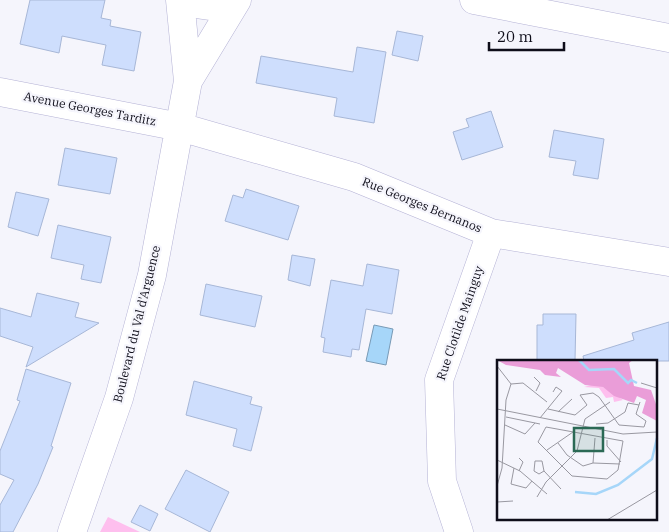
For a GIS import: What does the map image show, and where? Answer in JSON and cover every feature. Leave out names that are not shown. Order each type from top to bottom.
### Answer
[{"type":"street","points":[[474,0],[669,38]]},
{"type":"street","points":[[180,1],[234,4],[188,82],[180,1]]},
{"type":"street","name":"Boulevard du Val d'Arguence","points":[[72,532],[119,398],[152,276],[188,82]]},
{"type":"street","name":"Avenue Georges Tarditz","points":[[0,92],[180,127]]},
{"type":"street","name":"Rue Georges Bernanos","points":[[180,127],[354,177],[491,233],[669,262]]},
{"type":"street","name":"Rue Clotilde Mainguy","points":[[459,532],[442,482],[439,380],[491,233]]},
{"type":"shaded area","points":[[108,517],[140,532],[100,532]]},
{"type":"water","points":[[374,325],[393,329],[386,365],[366,361]]},
{"type":"building","points":[[30,0],[105,0],[101,18],[111,20],[110,26],[141,32],[134,71],[102,65],[106,45],[62,36],[59,53],[20,44]]},
{"type":"building","points":[[397,31],[423,36],[418,61],[392,55]]},
{"type":"building","points":[[357,47],[386,52],[374,123],[334,116],[337,98],[256,83],[261,56],[353,72]]},
{"type":"building","points":[[491,111],[503,147],[462,160],[453,132],[469,127],[466,119]]},
{"type":"building","points":[[554,130],[604,139],[598,179],[573,175],[576,161],[549,157]]},
{"type":"building","points":[[65,148],[117,158],[110,194],[58,185]]},
{"type":"building","points":[[246,189],[299,206],[288,240],[225,221],[233,195],[243,198]]},
{"type":"building","points":[[16,192],[49,199],[38,236],[8,227]]},
{"type":"building","points":[[58,225],[111,237],[101,283],[81,279],[84,265],[51,258]]},
{"type":"building","points":[[292,255],[315,259],[310,286],[288,280]]},
{"type":"building","points":[[367,264],[399,270],[392,314],[366,309],[359,350],[352,349],[351,357],[323,352],[325,338],[321,337],[331,280],[363,286]]},
{"type":"building","points":[[206,284],[262,296],[255,327],[200,315]]},
{"type":"building","points":[[37,293],[79,303],[75,317],[99,323],[26,367],[33,347],[0,336],[0,308],[31,317]]},
{"type":"building","points":[[543,314],[576,314],[575,360],[537,360],[537,325],[543,325]]},
{"type":"building","points":[[669,322],[669,361],[584,360],[583,356],[634,340],[632,333]]},
{"type":"building","points":[[26,369],[71,383],[51,446],[53,447],[38,484],[13,532],[0,532],[0,505],[14,480],[0,474],[0,451],[20,401],[17,400]]},
{"type":"building","points":[[194,381],[252,397],[250,404],[262,407],[251,451],[233,446],[237,429],[186,415]]},
{"type":"building","points":[[186,470],[229,492],[210,532],[165,509]]},
{"type":"building","points":[[140,505],[158,514],[150,531],[131,522]]}]
